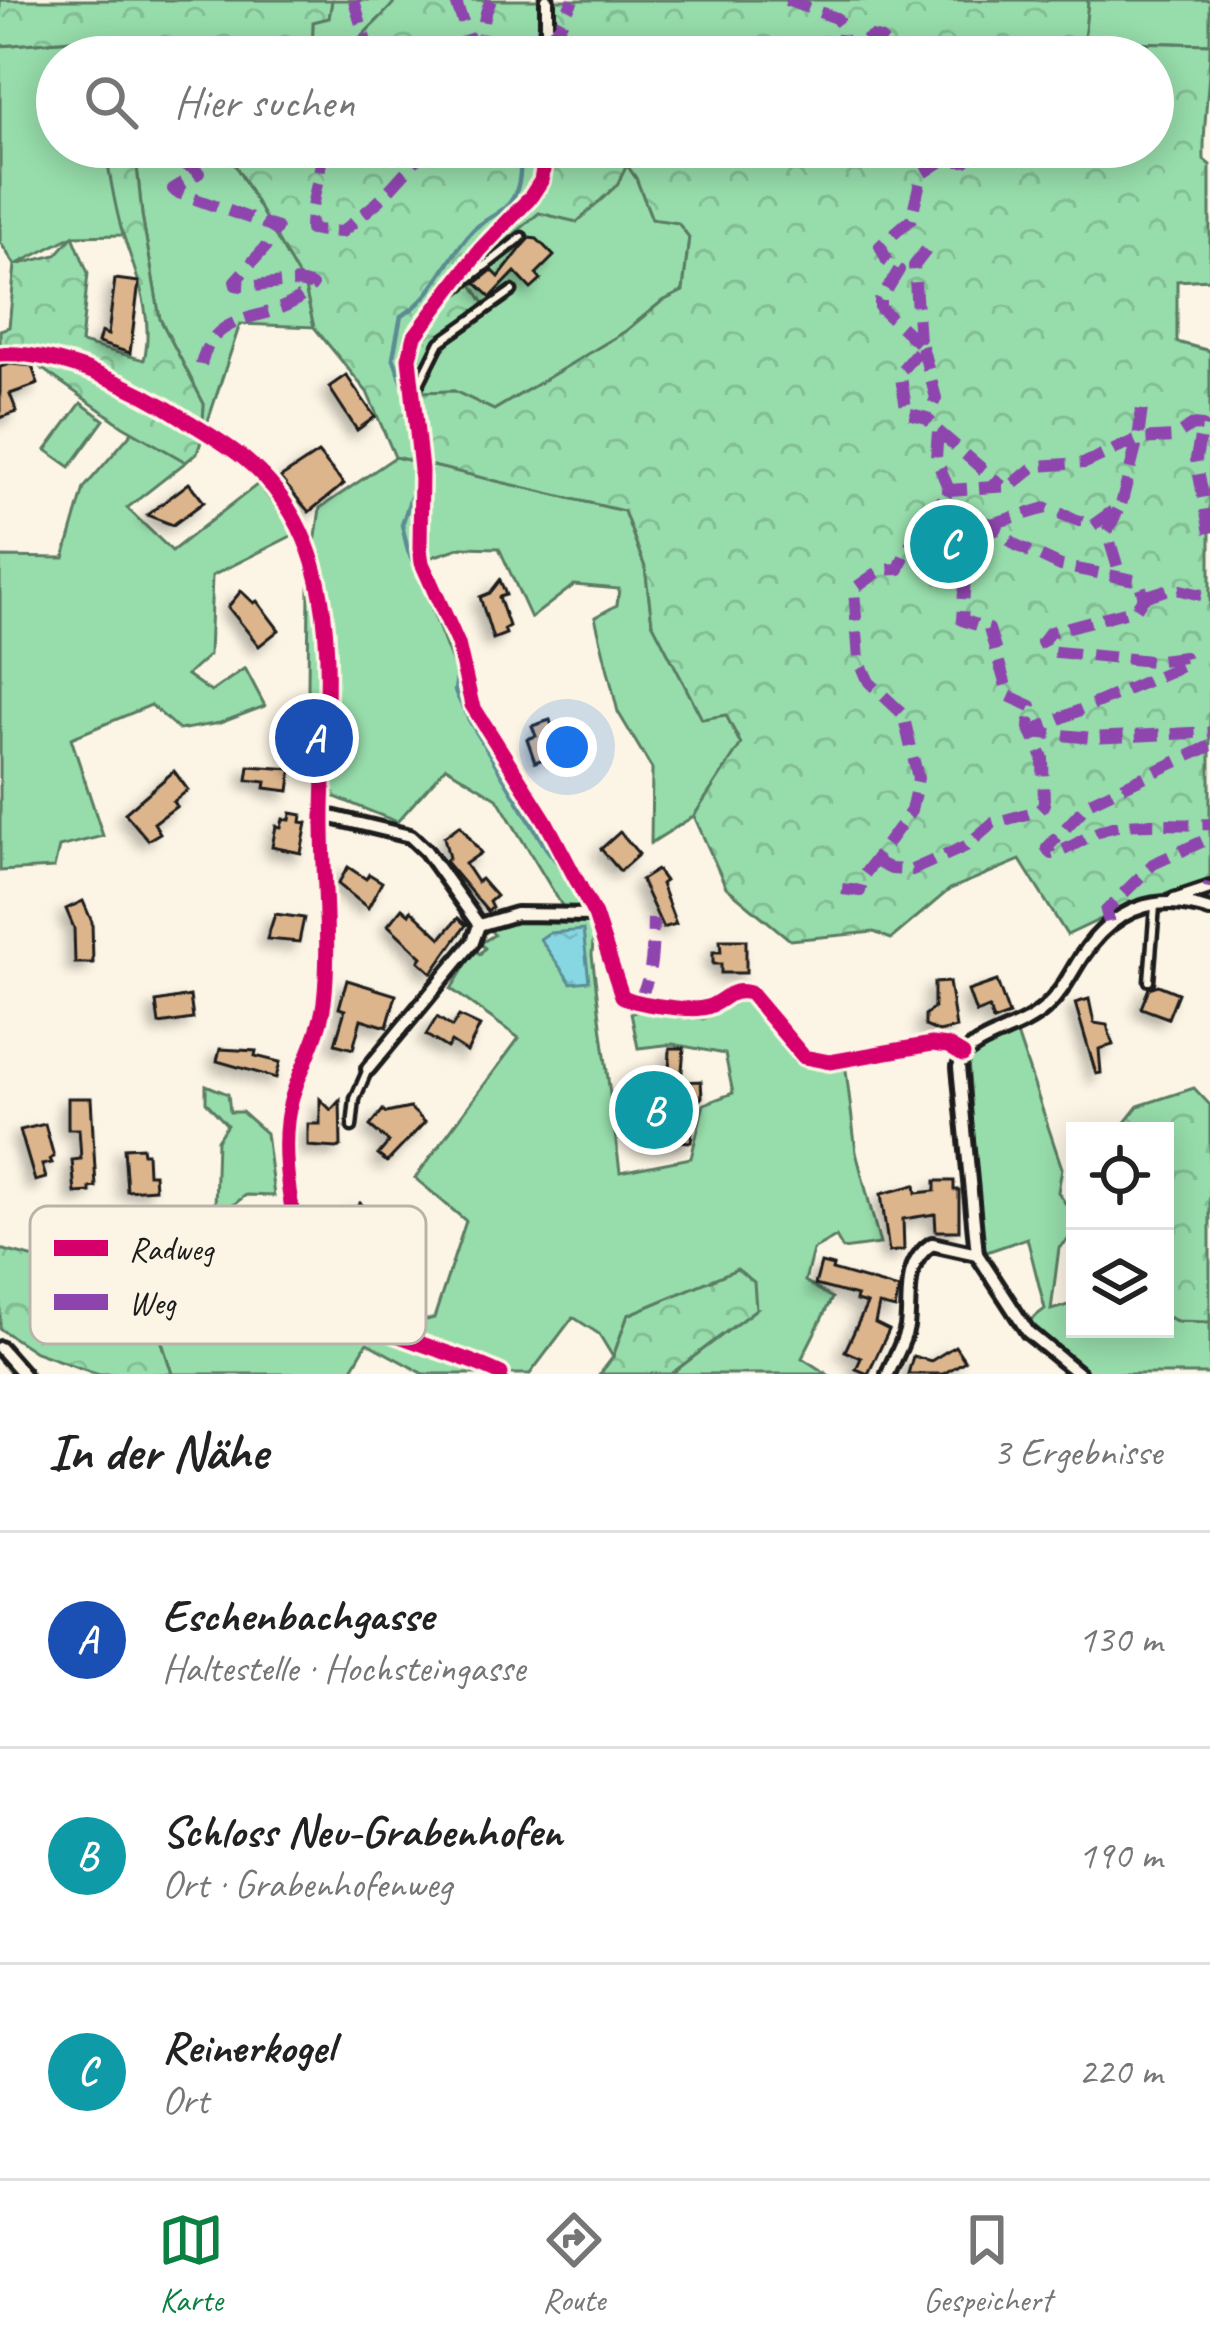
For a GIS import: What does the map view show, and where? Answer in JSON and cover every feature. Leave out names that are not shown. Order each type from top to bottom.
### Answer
[{"type":"street","points":[[547,36],[548,0]]},
{"type":"street","points":[[543,168],[530,198],[480,250],[416,336],[410,358],[421,470],[422,563],[458,644],[472,705],[545,820],[596,915],[622,996],[632,1002],[692,1010],[712,1006],[730,992],[742,990],[750,993],[804,1057],[830,1062],[932,1044],[963,1054]]},
{"type":"street","points":[[0,354],[33,355],[108,378],[247,460],[290,508],[312,556],[327,622],[323,1005],[287,1124],[292,1206]]},
{"type":"street","points":[[323,815],[410,836],[479,925]]},
{"type":"street","points":[[1171,902],[1210,888]]},
{"type":"street","points":[[1079,1374],[1028,1333],[977,1254],[959,1067],[971,1047],[1021,1026],[1064,990],[1079,959],[1108,922],[1155,903],[1210,910]]},
{"type":"street","points":[[479,925],[517,914],[596,915]]},
{"type":"street","points":[[368,1069],[473,942],[479,925]]},
{"type":"street","points":[[888,1374],[906,1332],[915,1260],[932,1244],[977,1254]]},
{"type":"street","points":[[426,1342],[497,1373]]},
{"type":"street","points":[[0,1348],[22,1374]]},
{"type":"lane","points":[[444,297],[522,237]]},
{"type":"lane","points":[[413,392],[440,343],[512,291]]},
{"type":"lane","points":[[1149,981],[1155,903]]},
{"type":"lane","points":[[352,1127],[368,1069]]},
{"type":"green space","points":[[0,0],[332,0],[329,18],[313,22],[313,36],[36,36],[36,43],[0,46]]},
{"type":"green space","points":[[332,0],[396,0],[363,36],[313,36],[313,21],[329,17]]},
{"type":"green space","points":[[396,0],[1088,0],[1084,36],[363,36]]},
{"type":"green space","points":[[1088,0],[1210,0],[1210,44],[1174,43],[1174,36],[1084,36]]},
{"type":"green space","points":[[36,43],[36,168],[109,168],[123,235],[73,236],[15,265],[0,242],[0,46]]},
{"type":"green space","points":[[1174,43],[1210,44],[1204,160],[1210,165],[1210,279],[1177,281],[1177,342],[1210,351],[1210,881],[1135,903],[1067,935],[1020,860],[950,889],[891,939],[874,932],[790,940],[726,887],[694,816],[741,744],[726,715],[702,719],[652,622],[645,567],[624,511],[395,457],[367,392],[314,327],[305,288],[237,168],[626,168],[617,185],[577,222],[539,213],[466,275],[485,305],[414,380],[420,392],[454,391],[494,410],[683,291],[689,237],[678,223],[652,219],[629,168],[1174,168]]},
{"type":"green space","points":[[109,168],[137,168],[160,319],[204,404],[202,439],[197,453],[186,462],[123,426],[34,363],[28,349],[0,350],[0,330],[9,327],[15,265],[56,255],[73,236],[88,273],[81,343],[144,360],[145,310]]},
{"type":"green space","points":[[137,168],[237,168],[305,288],[314,327],[240,324],[202,439],[204,404],[160,319]]},
{"type":"green space","points":[[619,168],[629,168],[652,219],[678,222],[689,237],[683,291],[494,410],[454,391],[420,392],[414,380],[484,305],[465,275],[539,212]]},
{"type":"green space","points":[[81,403],[104,420],[70,467],[46,450]]},
{"type":"green space","points":[[133,431],[186,462],[127,508],[172,551],[258,484],[297,533],[212,576],[209,655],[187,675],[211,692],[245,668],[265,706],[220,723],[179,730],[151,705],[71,738],[103,836],[59,847],[54,868],[0,871],[0,557],[64,558],[84,488]]},
{"type":"green space","points":[[395,457],[624,511],[645,567],[652,622],[726,714],[741,745],[694,816],[651,843],[652,769],[618,712],[595,617],[617,605],[619,589],[574,585],[531,618],[499,548],[462,547],[414,563],[472,714],[526,788],[595,915],[592,955],[620,1172],[691,1158],[704,1104],[733,1093],[725,1054],[673,1044],[638,1048],[631,1013],[649,1009],[703,1019],[747,997],[798,1058],[846,1070],[856,1152],[880,1244],[843,1249],[836,1237],[813,1250],[805,1281],[832,1298],[802,1358],[827,1374],[671,1374],[756,1309],[628,1315],[613,1357],[599,1334],[573,1317],[530,1374],[424,1374],[369,1344],[426,1344],[426,1320],[434,1318],[466,1221],[415,1178],[519,1038],[451,989],[475,950],[480,954],[485,948],[481,943],[494,935],[490,929],[506,921],[562,919],[564,909],[497,798],[446,767],[397,822],[335,797],[308,688],[309,587],[320,508]]},
{"type":"green space","points":[[1016,1031],[1062,1168],[1058,1192],[1066,1204],[1066,1242],[1059,1248],[1051,1310],[1066,1306],[1066,1338],[1174,1338],[1174,1320],[1210,1322],[1210,1374],[1090,1374],[1029,1321],[1045,1309],[1027,1238],[981,1254],[968,1059]]},
{"type":"green space","points":[[206,1085],[228,1094],[230,1112],[242,1112],[266,1133],[274,1196],[246,1195],[232,1206],[215,1206],[217,1140],[227,1125],[206,1102]]},
{"type":"green space","points":[[1194,1088],[1210,1105],[1210,1322],[1174,1320],[1174,1122],[1125,1122],[1138,1106]]},
{"type":"green space","points":[[0,1249],[30,1257],[30,1344],[162,1344],[172,1374],[97,1374],[35,1352],[0,1329]]},
{"type":"green space","points":[[737,1269],[754,1282],[756,1309],[671,1374],[600,1374],[613,1357],[628,1315]]},
{"type":"green space","points":[[162,1344],[366,1344],[349,1374],[172,1374]]},
{"type":"water","points":[[583,930],[589,981],[571,983],[540,939],[549,933]]},
{"type":"building","points":[[529,238],[537,239],[554,256],[536,274],[541,280],[531,289],[515,272],[491,297],[476,283],[492,270],[499,277]]},
{"type":"building","points":[[115,279],[139,282],[130,353],[98,343],[101,332],[108,335]]},
{"type":"building","points":[[32,366],[38,384],[10,394],[17,412],[0,418],[0,367]]},
{"type":"building","points":[[346,375],[375,417],[357,430],[329,387]]},
{"type":"building","points":[[318,453],[344,484],[309,512],[280,478]]},
{"type":"building","points":[[189,483],[204,502],[173,525],[147,515]]},
{"type":"building","points":[[500,580],[506,595],[499,597],[509,626],[504,629],[506,634],[493,639],[480,597]]},
{"type":"building","points":[[241,591],[257,601],[279,630],[259,646],[228,607]]},
{"type":"building","points":[[550,720],[561,753],[535,762],[527,739],[536,736],[532,726]]},
{"type":"building","points":[[249,766],[292,769],[289,791],[247,780]]},
{"type":"building","points":[[174,771],[188,790],[173,802],[177,806],[154,823],[160,833],[148,840],[125,813]]},
{"type":"building","points":[[291,813],[302,815],[301,822],[307,823],[301,853],[272,847],[276,826],[281,827],[283,819],[290,820]]},
{"type":"building","points":[[460,825],[481,853],[465,864],[477,882],[481,879],[496,896],[487,911],[445,861],[449,858],[444,837]]},
{"type":"building","points":[[620,832],[639,854],[620,871],[601,849]]},
{"type":"building","points":[[348,867],[366,879],[369,874],[382,882],[368,908],[338,884]]},
{"type":"building","points":[[657,870],[665,881],[661,884],[676,924],[663,928],[641,880]]},
{"type":"building","points":[[83,901],[92,922],[93,963],[75,963],[74,928],[66,909]]},
{"type":"building","points":[[402,908],[409,914],[411,910],[441,938],[458,918],[466,925],[432,973],[388,925]]},
{"type":"building","points":[[275,914],[304,918],[299,942],[267,939]]},
{"type":"building","points":[[720,940],[746,940],[746,973],[721,973],[721,964],[713,964],[713,952],[721,952]]},
{"type":"building","points":[[347,980],[396,995],[387,1027],[361,1019],[353,1049],[335,1044]]},
{"type":"building","points":[[997,981],[1009,1015],[993,1021],[989,1008],[976,1013],[968,991]]},
{"type":"building","points":[[949,982],[956,1028],[939,1032],[925,1026],[925,1015],[934,1008],[934,983]]},
{"type":"building","points":[[1158,985],[1178,993],[1168,1018],[1141,1008],[1149,988]]},
{"type":"building","points":[[190,996],[193,1019],[159,1024],[156,1002]]},
{"type":"building","points":[[1089,999],[1094,1023],[1107,1025],[1113,1045],[1099,1049],[1101,1073],[1096,1074],[1075,1003]]},
{"type":"building","points":[[459,1016],[480,1026],[467,1052],[451,1042],[447,1048],[426,1035],[437,1017],[452,1027]]},
{"type":"building","points":[[670,1048],[684,1048],[681,1082],[701,1081],[698,1102],[682,1103],[679,1122],[693,1123],[691,1142],[643,1139],[651,1072],[669,1073]]},
{"type":"building","points":[[220,1049],[256,1051],[255,1056],[280,1062],[276,1078],[217,1061]]},
{"type":"building","points":[[68,1098],[91,1098],[96,1187],[90,1192],[75,1193],[72,1160],[81,1159],[79,1129],[68,1129]]},
{"type":"building","points":[[320,1099],[331,1110],[340,1100],[341,1146],[337,1148],[308,1146],[308,1124],[320,1124]]},
{"type":"building","points":[[410,1108],[425,1122],[387,1162],[378,1155],[389,1142],[370,1126],[383,1110]]},
{"type":"building","points":[[45,1124],[54,1157],[52,1163],[42,1165],[46,1178],[35,1181],[20,1130]]},
{"type":"building","points":[[142,1147],[155,1189],[127,1191],[124,1148]]},
{"type":"building","points":[[935,1181],[954,1181],[954,1190],[959,1190],[959,1231],[936,1231],[935,1214],[903,1219],[904,1250],[889,1252],[881,1194],[915,1185],[916,1193],[935,1191]]},
{"type":"building","points":[[821,1263],[899,1289],[895,1309],[879,1305],[875,1323],[889,1330],[868,1374],[856,1369],[861,1358],[845,1351],[867,1304],[856,1301],[857,1296],[815,1285]]},
{"type":"building","points":[[955,1346],[965,1361],[943,1374],[908,1374],[913,1356],[931,1361]]},
{"type":"waterway","points":[[536,36],[541,15]]},
{"type":"waterway","points":[[451,639],[408,551],[402,525],[414,487],[408,398],[393,357],[401,316],[423,299],[473,230],[511,200],[520,168]]},
{"type":"waterway","points":[[458,667],[455,691],[468,718],[583,907]]},
{"type":"marked path","points":[[354,0],[364,36]]},
{"type":"marked path","points":[[455,0],[468,36]]},
{"type":"marked path","points":[[483,36],[491,0]]},
{"type":"marked path","points":[[549,36],[573,0]]},
{"type":"marked path","points":[[786,0],[836,18],[843,27],[842,36]]},
{"type":"marked path","points":[[191,168],[199,173],[173,189],[176,192],[277,228],[236,285],[295,282],[312,286],[281,308],[219,332],[201,365]]},
{"type":"marked path","points":[[320,168],[310,230],[342,232],[409,168]]},
{"type":"marked path","points":[[931,168],[922,174],[911,219],[880,246],[887,261],[899,270],[880,308],[922,346],[900,372],[907,413],[927,418],[938,431],[936,458],[949,490]]},
{"type":"marked path","points":[[919,342],[914,266],[927,249]]},
{"type":"marked path","points":[[922,346],[936,398],[927,418]]},
{"type":"marked path","points":[[991,524],[1046,508],[1092,526],[1121,505],[1143,400]]},
{"type":"marked path","points":[[1210,533],[1196,459],[1202,426],[1193,425],[1174,437],[1138,439],[1085,463],[1035,466],[1011,486],[949,490],[943,499],[970,518],[991,524],[1016,545],[1061,566],[1139,581],[1144,597],[1136,609],[1050,632],[1042,642],[1047,651],[1151,661],[1184,657],[1186,664],[1041,727],[1042,733],[1092,738],[1210,732]]},
{"type":"marked path","points":[[938,431],[1002,486]]},
{"type":"marked path","points":[[842,889],[860,891],[864,875],[911,811],[918,778],[903,714],[869,682],[859,661],[854,589],[881,570],[899,569],[907,549],[943,499]]},
{"type":"marked path","points":[[1118,510],[1107,532],[1120,575]]},
{"type":"marked path","points":[[877,862],[891,869],[912,870],[966,846],[993,823],[1038,811],[1044,805],[1043,758],[1029,728],[1031,706],[1009,696],[989,629],[962,620],[965,578],[994,537],[991,524]]},
{"type":"marked path","points":[[1144,597],[1172,588],[1210,597]]},
{"type":"marked path","points":[[1210,746],[1090,802],[1047,848],[1051,854],[1059,852],[1104,829],[1124,825],[1210,824]]},
{"type":"marked path","points":[[1109,922],[1106,911],[1153,864],[1210,838]]},
{"type":"marked path","points":[[1209,888],[1210,883]]},
{"type":"marked path","points":[[637,1002],[649,972],[653,919]]},
{"type":"cycle path","points":[[543,168],[530,198],[480,250],[415,336],[409,358],[421,470],[422,563],[458,644],[472,705],[545,820],[595,915],[622,996],[650,1004],[700,1008],[732,993],[750,993],[804,1057],[830,1062],[932,1044],[963,1055]]},
{"type":"cycle path","points":[[0,354],[72,365],[166,408],[247,461],[280,496],[303,535],[325,623],[327,956],[322,1014],[288,1117],[292,1206]]},
{"type":"cycle path","points":[[421,1344],[501,1374]]},
{"type":"place","name":"Reinerkogel","points":[[949,544]]},
{"type":"place","name":"Eschenbachgasse","points":[[314,738]]},
{"type":"place","name":"Schloss Neu-Grabenhofen","points":[[654,1110]]}]
